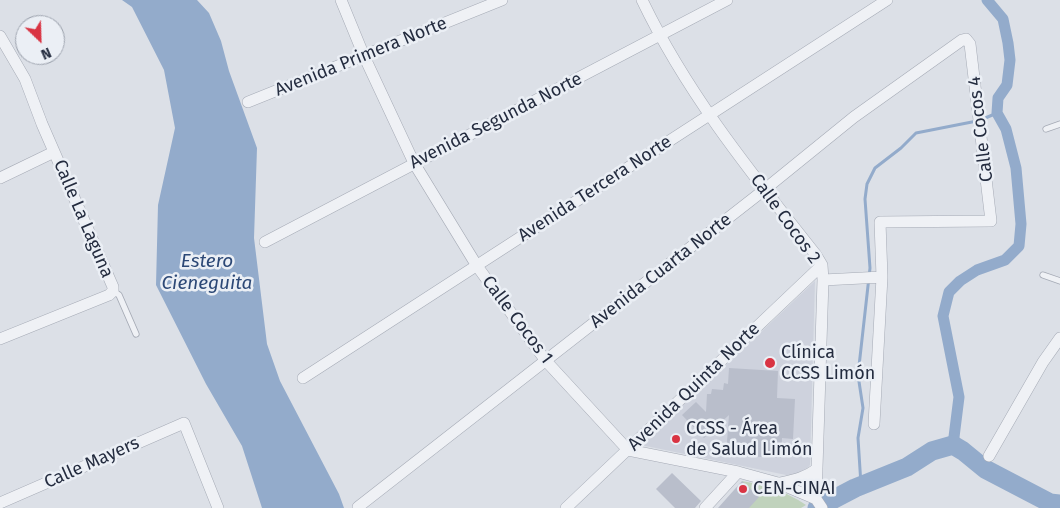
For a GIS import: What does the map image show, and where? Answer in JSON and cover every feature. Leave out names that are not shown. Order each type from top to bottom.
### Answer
[{"type":"street","name":"Calle Cocos 1","points":[[341,0],[364,56],[414,163],[477,266],[546,361],[628,450]]},
{"type":"street","name":"Avenida Primera Norte","points":[[248,102],[502,0]]},
{"type":"street","name":"Calle Cocos 2","points":[[642,0],[659,36],[708,115],[822,265],[817,469],[819,503]]},
{"type":"street","name":"Avenida Segunda Norte","points":[[265,242],[727,0]]},
{"type":"street","name":"Avenida Tercera Norte","points":[[303,378],[887,0]]},
{"type":"street","name":"Calle La Laguna","points":[[0,36],[25,80],[113,287],[113,291],[109,295],[0,339]]},
{"type":"street","name":"Avenida Cuarta Norte","points":[[358,507],[764,190],[854,117],[966,39]]},
{"type":"street","name":"Calle Cocos 4","points":[[882,277],[880,222],[991,221],[970,44],[966,39]]},
{"type":"street","points":[[0,178],[54,152]]},
{"type":"street","name":"Avenida Quinta Norte","points":[[566,508],[822,265]]},
{"type":"street","points":[[823,280],[882,277],[874,424]]},
{"type":"street","points":[[989,456],[1043,362],[1060,338]]},
{"type":"street","name":"Calle Mayers","points":[[0,503],[184,423],[218,508]]},
{"type":"street","points":[[628,450],[738,472],[778,483],[819,503]]},
{"type":"street","points":[[778,483],[797,480],[817,469]]},
{"type":"street","points":[[705,508],[738,472]]},
{"type":"lane","points":[[1046,129],[1060,124]]},
{"type":"lane","points":[[1043,275],[1060,281]]},
{"type":"lane","points":[[113,291],[119,296],[136,334]]},
{"type":"shaded area","name":"Clínica CCSS Limón","points":[[815,281],[810,465],[803,473],[791,476],[641,445]]},
{"type":"green space","points":[[742,481],[776,489],[806,505],[801,508],[749,508]]},
{"type":"water","name":"Estero Cieneguita","points":[[122,0],[197,0],[209,13],[221,41],[229,71],[257,148],[254,238],[267,344],[280,381],[339,494],[344,508],[262,508],[242,446],[206,384],[156,285],[158,205],[175,128],[164,70],[132,7]]},
{"type":"building","points":[[729,368],[778,371],[777,398],[795,399],[793,439],[782,438],[781,458],[726,455],[729,415],[704,438],[682,415],[696,402],[706,412],[707,394],[711,394],[712,389],[723,390],[724,383],[728,384]]},
{"type":"building","points":[[672,473],[701,501],[695,508],[675,508],[656,489]]},
{"type":"building","name":"CEN-CINAI","points":[[742,481],[759,497],[749,508],[718,508]]},
{"type":"waterway","points":[[953,445],[959,397],[943,316],[949,292],[960,281],[977,270],[1005,260],[1019,246],[1021,224],[1016,168],[1006,129],[997,113],[998,98],[1007,85],[1010,60],[1008,43],[1003,19],[987,0]]},
{"type":"waterway","points":[[983,119],[997,113]]},
{"type":"waterway","points":[[861,485],[858,438],[863,408],[858,375],[870,268],[865,199],[867,184],[875,168],[901,148],[916,133],[977,121]]},
{"type":"waterway","points":[[817,508],[855,488],[907,467],[932,451],[953,445],[985,469],[1050,503],[1060,504]]},
{"type":"place","name":"Clínica CCSS Limón","points":[[770,363]]},
{"type":"place","name":"CCSS - Área de Salud Limón","points":[[676,439]]},
{"type":"place","name":"CEN-CINAI","points":[[743,489]]}]
